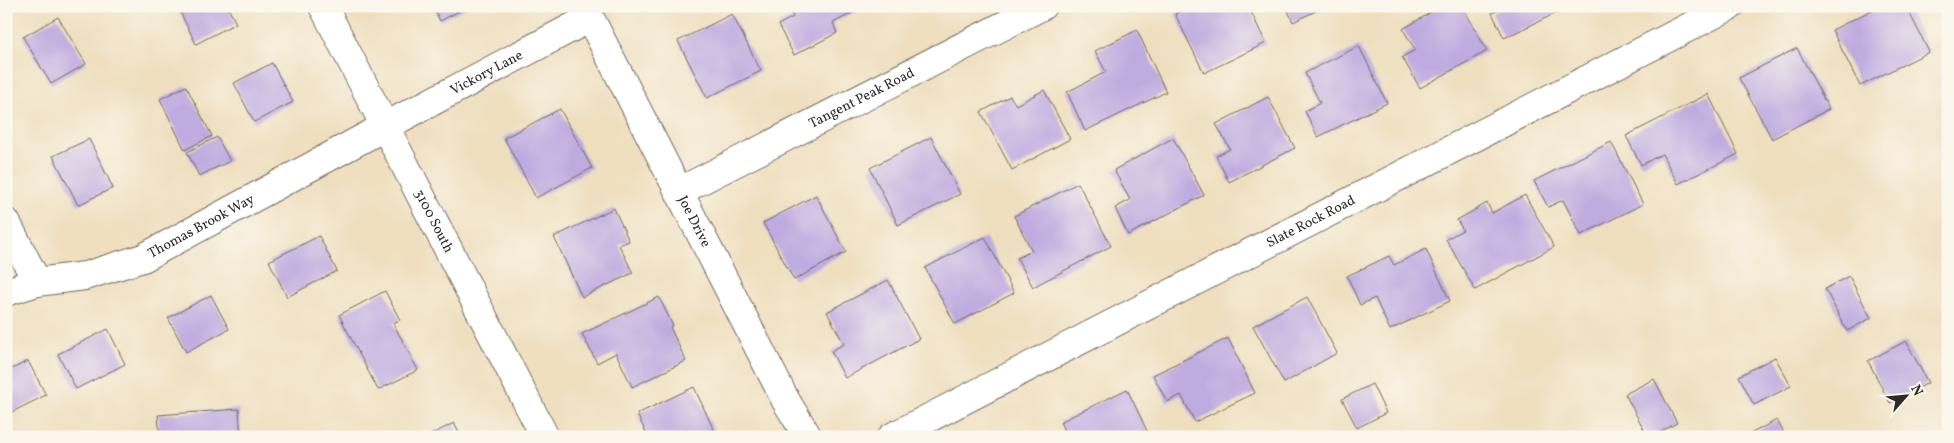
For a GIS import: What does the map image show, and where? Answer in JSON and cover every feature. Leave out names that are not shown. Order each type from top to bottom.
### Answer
[{"type":"street","name":"3100 South","points":[[322,6],[545,437]]},
{"type":"street","name":"Tangent Peak Road","points":[[680,191],[1042,6]]},
{"type":"street","name":"Slate Rock Road","points":[[892,437],[1730,6]]},
{"type":"street","name":"Vickory Lane","points":[[384,127],[587,12]]},
{"type":"street","name":"Joe Drive","points":[[587,12],[786,401],[808,437]]},
{"type":"street","name":"Thomas Brook Way","points":[[6,292],[37,282],[85,276],[143,258],[384,127]]},
{"type":"street","points":[[6,222],[37,282]]},
{"type":"building","points":[[177,6],[227,6],[236,23],[196,44]]},
{"type":"building","points":[[433,6],[469,6],[440,21]]},
{"type":"building","points":[[787,6],[861,6],[862,8],[833,23],[837,33],[794,55],[778,25],[793,17]]},
{"type":"building","points":[[1190,6],[1248,6],[1266,43],[1204,73],[1175,14]]},
{"type":"building","points":[[1286,6],[1326,6],[1293,22]]},
{"type":"building","points":[[1442,6],[1462,6],[1487,51],[1420,88],[1402,57],[1415,50],[1403,29]]},
{"type":"building","points":[[1506,6],[1571,6],[1504,38],[1492,13]]},
{"type":"building","points":[[1880,6],[1906,6],[1929,52],[1860,86],[1832,30]]},
{"type":"building","points":[[732,14],[761,71],[707,98],[678,41]]},
{"type":"building","points":[[58,17],[86,64],[51,84],[23,37]]},
{"type":"building","points":[[1137,30],[1166,92],[1085,131],[1067,92],[1106,72],[1095,51]]},
{"type":"building","points":[[1359,46],[1387,103],[1318,137],[1305,111],[1320,103],[1305,73]]},
{"type":"building","points":[[1797,48],[1829,109],[1772,139],[1739,78]]},
{"type":"building","points":[[272,63],[293,102],[254,122],[234,83]]},
{"type":"building","points":[[186,86],[212,136],[185,150],[160,99]]},
{"type":"building","points":[[1044,90],[1070,139],[1012,170],[981,112],[1010,96],[1016,105]]},
{"type":"building","points":[[1708,94],[1738,154],[1678,184],[1662,154],[1641,165],[1626,136]]},
{"type":"building","points":[[1268,97],[1295,148],[1229,182],[1216,156],[1230,149],[1216,124]]},
{"type":"building","points":[[560,109],[592,168],[536,198],[504,138]]},
{"type":"building","points":[[217,137],[230,161],[199,176],[187,152]]},
{"type":"building","points":[[931,137],[960,194],[898,225],[870,168]]},
{"type":"building","points":[[1173,138],[1204,195],[1128,235],[1115,208],[1130,200],[1114,170]]},
{"type":"building","points":[[89,139],[113,188],[78,205],[53,156]]},
{"type":"building","points":[[1611,142],[1643,204],[1581,235],[1563,200],[1548,207],[1534,181]]},
{"type":"building","points":[[1078,183],[1111,246],[1033,287],[1017,258],[1032,251],[1014,216]]},
{"type":"building","points":[[816,195],[846,252],[794,280],[763,223]]},
{"type":"building","points":[[1525,195],[1554,247],[1475,290],[1446,239],[1463,230],[1457,220],[1487,203],[1492,213]]},
{"type":"building","points":[[614,208],[629,241],[619,245],[633,273],[582,297],[554,237]]},
{"type":"building","points":[[319,236],[337,271],[287,297],[269,261]]},
{"type":"building","points":[[985,237],[1014,293],[955,324],[925,268]]},
{"type":"building","points":[[1426,249],[1450,301],[1390,330],[1375,298],[1360,305],[1347,276],[1389,256],[1394,265]]},
{"type":"building","points":[[1849,276],[1871,318],[1847,331],[1825,289]]},
{"type":"building","points":[[888,280],[919,339],[845,378],[831,351],[844,344],[827,312]]},
{"type":"building","points":[[385,291],[400,320],[393,323],[418,370],[378,390],[339,315]]},
{"type":"building","points":[[211,295],[229,329],[186,352],[168,318]]},
{"type":"building","points":[[659,297],[673,326],[670,327],[686,361],[632,387],[616,353],[597,363],[582,334]]},
{"type":"building","points":[[1307,297],[1337,353],[1284,383],[1253,326]]},
{"type":"building","points":[[108,329],[125,364],[76,389],[58,354]]},
{"type":"building","points":[[1228,338],[1255,393],[1195,422],[1181,395],[1167,402],[1153,375]]},
{"type":"building","points":[[1906,341],[1928,383],[1890,403],[1868,361]]},
{"type":"building","points":[[1775,357],[1791,386],[1754,405],[1739,376]]},
{"type":"building","points":[[28,361],[46,395],[6,415],[6,372]]},
{"type":"building","points":[[1654,379],[1677,423],[1648,437],[1625,394]]},
{"type":"building","points":[[1372,384],[1386,413],[1357,428],[1342,399]]},
{"type":"building","points":[[694,387],[717,437],[648,437],[637,414]]},
{"type":"building","points":[[1127,389],[1150,437],[1067,437],[1060,422]]},
{"type":"building","points":[[239,409],[241,437],[160,437],[158,415]]},
{"type":"building","points":[[1777,420],[1786,437],[1744,437]]},
{"type":"building","points":[[454,423],[461,437],[426,437]]}]
